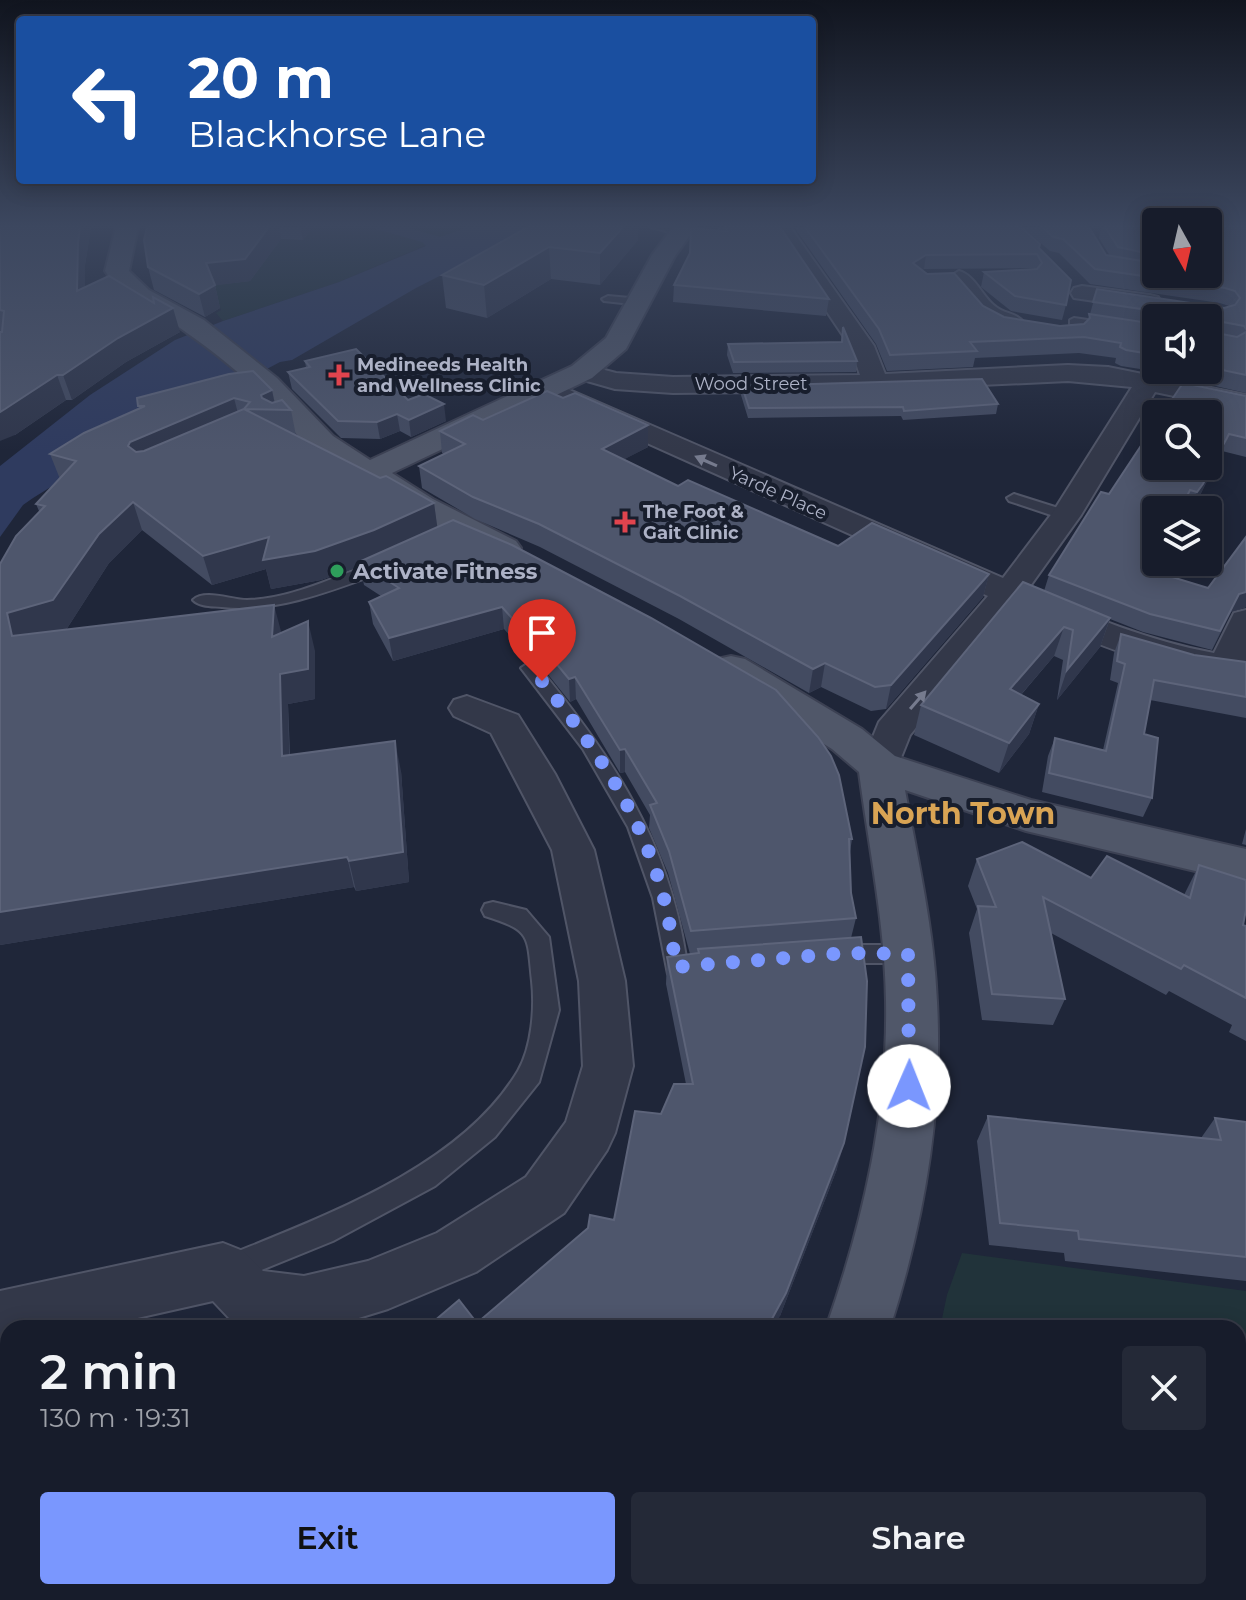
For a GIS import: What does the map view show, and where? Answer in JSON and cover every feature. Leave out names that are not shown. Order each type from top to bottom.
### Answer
[{"type":"main road","points":[[152,302],[195,326],[267,384],[288,420],[456,532],[541,564]]},
{"type":"main road","points":[[367,473],[582,372],[617,343],[641,302]]},
{"type":"main road","points":[[704,652],[812,716],[880,766],[1026,815],[1246,866]]},
{"type":"main road","points":[[861,1320],[880,1267],[905,1145],[910,1069],[908,954],[880,766]]},
{"type":"street","points":[[832,302],[856,336],[875,382]]},
{"type":"street","points":[[975,302],[988,313],[1040,328],[1073,327]]},
{"type":"street","points":[[1068,373],[1076,302]]},
{"type":"street","name":"Wood Street","points":[[582,372],[640,384],[875,382],[1068,373],[1108,375],[1246,403]]},
{"type":"street","points":[[880,766],[892,731],[1008,594],[1066,515],[1146,385]]},
{"type":"street","name":"Yarde Place","points":[[549,390],[1008,594]]},
{"type":"street","points":[[1008,594],[1081,625],[1178,657],[1236,666],[1246,620]]},
{"type":"street","points":[[0,1320],[223,1271],[249,1298],[304,1305],[368,1289],[456,1253],[545,1195],[589,1133],[608,1066],[602,981],[573,850],[535,774],[505,724],[467,708]]},
{"type":"lane","points":[[1073,327],[1142,333]]},
{"type":"lane","points":[[1014,498],[1066,515]]},
{"type":"lane","points":[[201,600],[249,605],[313,592],[402,559]]},
{"type":"lane","points":[[530,668],[576,722],[623,797],[662,889],[676,967],[707,965]]},
{"type":"lane","points":[[223,1271],[323,1232],[426,1177],[486,1129],[530,1074],[547,1010],[538,937],[518,916],[493,910]]},
{"type":"lane","points":[[814,955],[908,954]]},
{"type":"shaded area","points":[[218,302],[281,302],[223,321],[216,313],[221,310]]},
{"type":"shaded area","points":[[962,1253],[1246,1291],[1246,1320],[942,1320]]},
{"type":"water","points":[[281,302],[392,302],[292,360],[280,362],[91,462],[23,505],[0,537],[0,466],[90,395],[175,340]]},
{"type":"building","points":[[0,302],[161,302],[173,308],[118,338],[0,412],[0,332],[4,311],[0,310]]},
{"type":"building","points":[[859,302],[979,302],[1004,317],[1060,326],[1084,324],[1090,318],[1089,314],[1142,322],[1142,353],[1126,350],[1120,347],[1121,343],[1084,337],[970,342],[977,351],[890,355],[879,329]]},
{"type":"building","points":[[1093,302],[1093,302],[1197,304],[1142,304],[1142,309]]},
{"type":"building","points":[[1246,302],[1246,329],[1222,322],[1224,308]]},
{"type":"building","points":[[843,327],[857,361],[734,362],[728,344],[842,342]]},
{"type":"building","points":[[1246,332],[1246,375],[1222,370],[1222,334],[1237,337]]},
{"type":"building","points":[[356,349],[408,400],[424,394],[444,404],[409,420],[397,414],[377,422],[338,421],[288,372],[310,367],[305,361]]},
{"type":"building","points":[[253,371],[272,390],[261,395],[262,398],[272,403],[282,400],[291,410],[244,409],[380,478],[386,476],[434,503],[374,530],[315,551],[263,560],[269,537],[203,556],[133,502],[99,534],[53,600],[7,613],[12,636],[274,605],[272,637],[308,621],[308,669],[280,674],[282,756],[395,741],[403,852],[349,861],[347,857],[0,912],[0,564],[16,536],[45,506],[36,504],[76,461],[50,454],[84,433],[145,406],[138,406],[137,398],[229,374]],"holes":[[[234,398],[250,402],[244,409],[136,452],[128,446],[130,442]]]},
{"type":"building","points":[[982,379],[998,404],[904,411],[903,407],[749,408],[742,386]]},
{"type":"building","points":[[1182,384],[1246,396],[1246,438],[1229,434],[1222,447],[1222,400],[1171,400]]},
{"type":"building","points":[[547,391],[563,398],[575,393],[648,425],[602,449],[678,486],[688,480],[838,546],[872,523],[989,574],[891,685],[875,687],[825,663],[813,669],[680,596],[539,524],[473,497],[419,466],[465,444],[440,431],[473,415],[483,420]]},
{"type":"building","points":[[1142,444],[1142,480],[1205,480],[1197,492],[1190,490],[1187,496],[1142,496],[1142,576],[1169,576],[1208,588],[1217,576],[1222,576],[1222,569],[1246,537],[1246,592],[1239,594],[1220,631],[1150,614],[1049,575],[1101,492],[1109,494]]},
{"type":"building","points":[[453,520],[512,545],[651,618],[776,690],[818,737],[839,775],[852,839],[849,839],[851,893],[856,918],[691,931],[669,851],[650,805],[657,803],[625,749],[620,750],[575,677],[569,679],[537,640],[529,637],[502,607],[389,638],[369,602],[399,588],[359,562]]},
{"type":"building","points":[[1023,582],[1110,618],[1067,670],[1073,630],[1064,627],[1010,689],[1039,704],[1009,743],[921,705]]},
{"type":"building","points":[[1121,634],[1194,655],[1246,662],[1246,697],[1154,680],[1144,734],[1158,738],[1152,798],[1049,773],[1055,738],[1106,751],[1125,664],[1117,661]]},
{"type":"building","points":[[1022,842],[1091,878],[1107,856],[1190,898],[1199,865],[1246,880],[1243,925],[1246,926],[1246,998],[1184,965],[1181,969],[1043,897],[1065,999],[992,994],[978,906],[996,907],[977,859]]},
{"type":"building","points":[[861,937],[867,981],[865,1047],[844,1143],[786,1293],[771,1320],[481,1320],[588,1228],[590,1215],[614,1220],[635,1111],[661,1114],[674,1084],[693,1084],[667,957],[699,953],[698,949]]},
{"type":"building","points":[[988,1116],[1221,1140],[1215,1118],[1246,1122],[1246,1257],[1079,1239],[1078,1231],[1000,1223]]},
{"type":"building","points":[[459,1300],[475,1320],[435,1320]]},
{"type":"place","name":"Medineeds Health and Wellness Clinic","points":[[339,375]]},
{"type":"place","name":"The Foot & Gait Clinic","points":[[625,522]]},
{"type":"place","name":"Activate Fitness","points":[[337,571]]},
{"type":"district","name":"North Town","points":[[963,814]]},
{"type":"route","points":[[542,681],[576,722],[623,797],[662,889],[676,967],[845,953],[908,954],[909,1086]]}]
